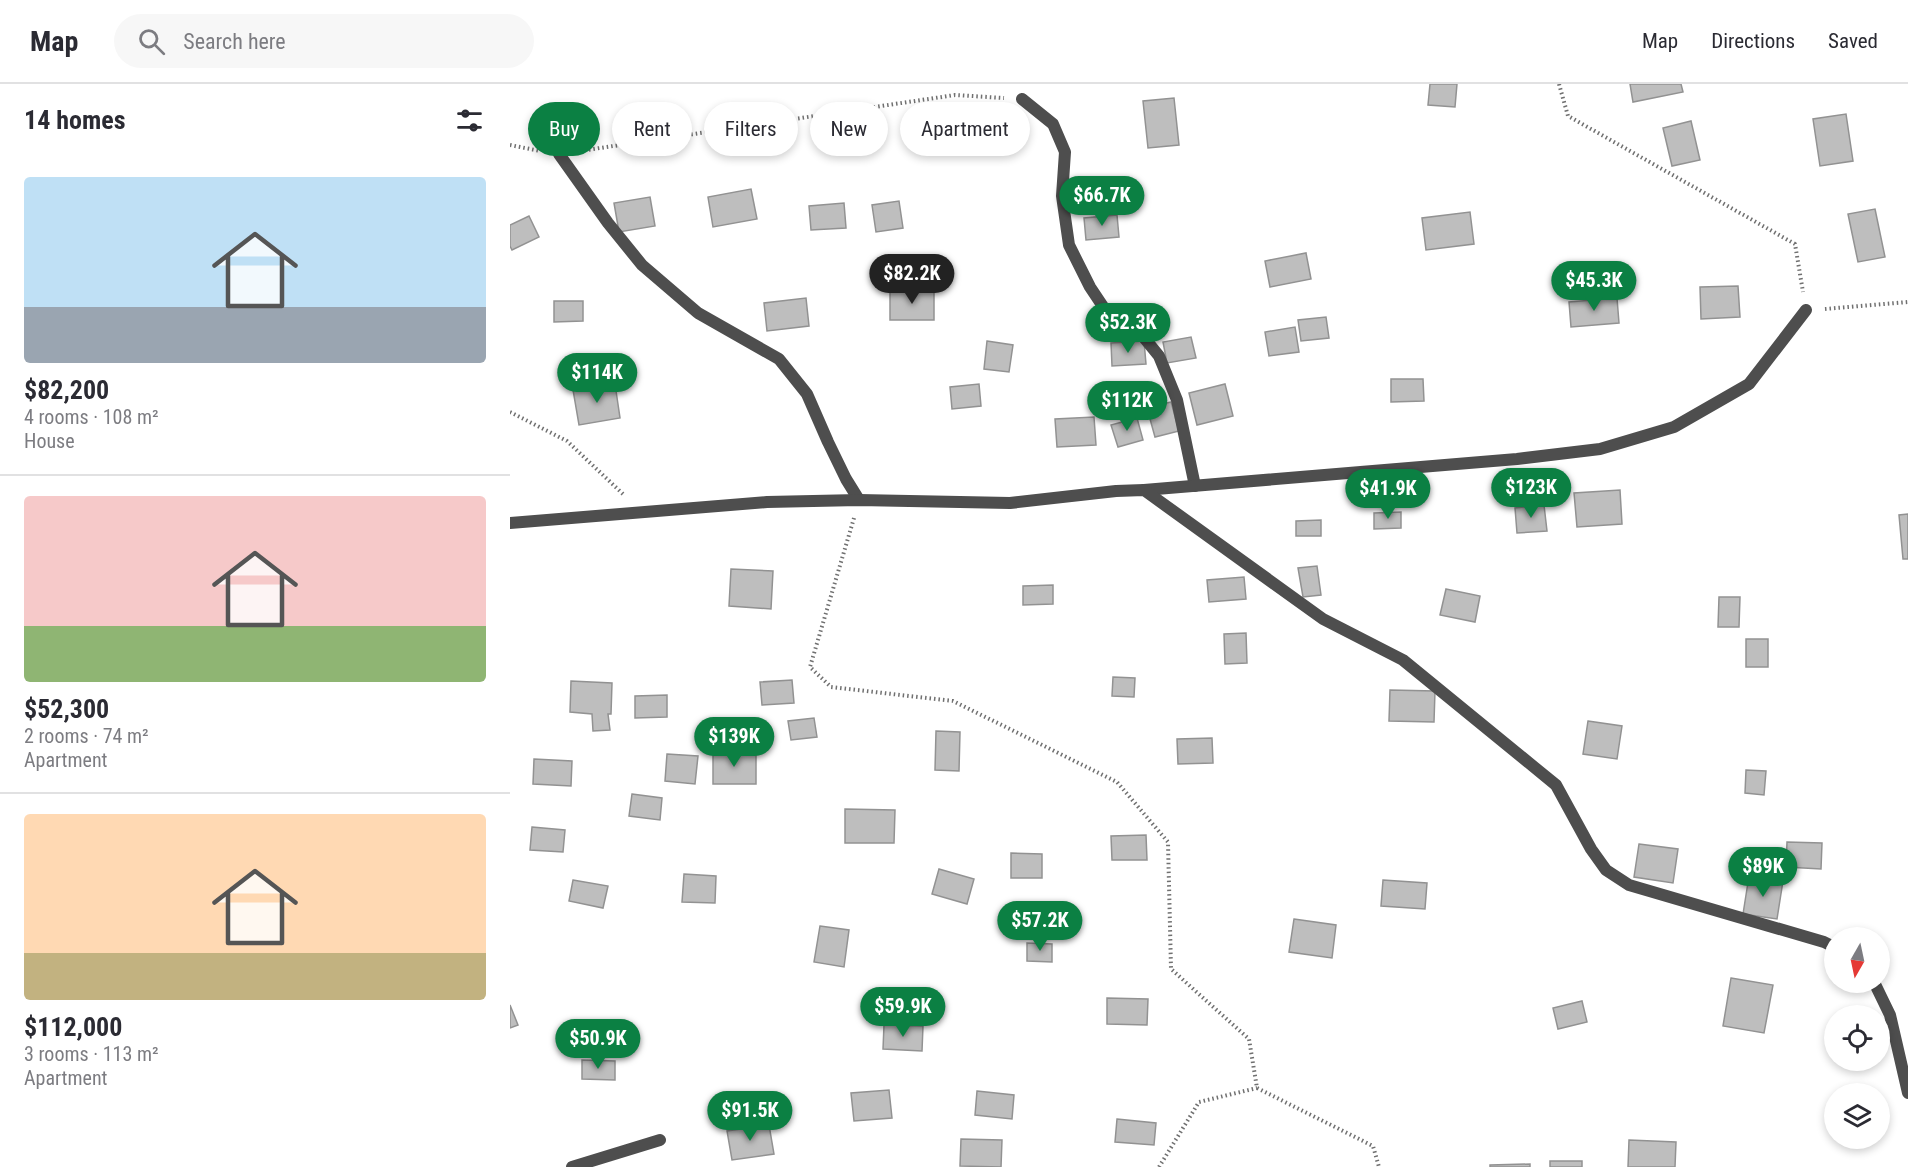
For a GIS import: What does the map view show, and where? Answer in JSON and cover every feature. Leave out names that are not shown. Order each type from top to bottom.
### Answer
[{"type":"street","points":[[1022,99],[1053,124],[1065,152],[1062,196],[1069,245],[1090,287],[1110,317],[1137,329],[1159,356],[1177,400],[1195,486]]},
{"type":"street","points":[[560,156],[608,223],[642,265],[698,313],[779,359],[807,394],[846,479],[859,500]]},
{"type":"street","points":[[510,523],[767,502],[859,500],[1010,503],[1116,491],[1517,459],[1600,449],[1674,427],[1749,384],[1806,310]]},
{"type":"street","points":[[1144,490],[1323,619],[1404,660],[1556,785],[1591,849],[1606,870],[1629,885],[1824,942]]},
{"type":"street","points":[[1879,993],[1890,1015],[1908,1092]]},
{"type":"street","points":[[572,1167],[660,1140]]},
{"type":"path","points":[[1559,84],[1568,116],[1795,244],[1806,310],[1908,302]]},
{"type":"path","points":[[600,148],[955,95],[1022,99]]},
{"type":"path","points":[[510,145],[528,148]]},
{"type":"path","points":[[510,412],[567,441],[640,512]]},
{"type":"path","points":[[859,500],[810,667],[831,687],[953,701],[1117,782],[1168,842],[1172,969],[1250,1040],[1257,1088]]},
{"type":"path","points":[[1159,1167],[1198,1102],[1257,1088],[1373,1146],[1379,1167]]},
{"type":"building","points":[[1430,84],[1457,84],[1455,107],[1428,105]]},
{"type":"building","points":[[1630,84],[1681,84],[1683,92],[1633,102]]},
{"type":"building","points":[[1174,98],[1179,145],[1148,148],[1143,101]]},
{"type":"building","points":[[1846,114],[1853,161],[1820,166],[1813,119]]},
{"type":"building","points":[[1691,121],[1700,160],[1672,166],[1663,128]]},
{"type":"building","points":[[751,189],[757,219],[713,227],[708,197]]},
{"type":"building","points":[[650,197],[655,226],[619,232],[614,203]]},
{"type":"building","points":[[899,201],[903,228],[876,232],[872,205]]},
{"type":"building","points":[[844,203],[846,228],[811,230],[809,206]]},
{"type":"building","points":[[1875,209],[1885,257],[1858,262],[1848,214]]},
{"type":"building","points":[[1470,212],[1474,244],[1426,250],[1422,218]]},
{"type":"building","points":[[1117,215],[1119,237],[1086,240],[1084,218]]},
{"type":"building","points":[[529,216],[539,237],[512,250],[510,225]]},
{"type":"building","points":[[1306,253],[1311,279],[1270,287],[1265,261]]},
{"type":"building","points":[[1738,286],[1740,317],[1701,319],[1700,287]]},
{"type":"building","points":[[890,290],[934,290],[934,320],[890,320]]},
{"type":"building","points":[[806,298],[809,326],[767,331],[764,303]]},
{"type":"building","points":[[1617,298],[1619,323],[1571,327],[1569,302]]},
{"type":"building","points":[[554,301],[583,301],[583,321],[554,322]]},
{"type":"building","points":[[1326,317],[1329,338],[1301,341],[1298,320]]},
{"type":"building","points":[[1295,327],[1299,352],[1269,356],[1265,332]]},
{"type":"building","points":[[1191,337],[1196,358],[1167,363],[1163,342]]},
{"type":"building","points":[[987,341],[1013,345],[1009,372],[984,369]]},
{"type":"building","points":[[1144,341],[1146,364],[1112,366],[1111,343]]},
{"type":"building","points":[[1391,379],[1423,379],[1424,401],[1391,402]]},
{"type":"building","points":[[615,384],[620,418],[579,425],[573,390]]},
{"type":"building","points":[[979,384],[981,406],[952,409],[950,387]]},
{"type":"building","points":[[1225,384],[1233,416],[1197,425],[1189,393]]},
{"type":"building","points":[[1171,402],[1179,431],[1155,437],[1147,408]]},
{"type":"building","points":[[1094,417],[1096,445],[1057,447],[1055,419]]},
{"type":"building","points":[[1137,418],[1143,440],[1118,447],[1111,425]]},
{"type":"building","points":[[1620,490],[1622,524],[1577,527],[1574,493]]},
{"type":"building","points":[[1544,505],[1547,531],[1517,533],[1515,508]]},
{"type":"building","points":[[1401,512],[1401,528],[1374,529],[1374,513]]},
{"type":"building","points":[[1908,514],[1908,559],[1903,559],[1899,515]]},
{"type":"building","points":[[1321,520],[1321,536],[1296,536],[1296,521]]},
{"type":"building","points":[[1317,566],[1321,595],[1303,597],[1298,568]]},
{"type":"building","points":[[731,569],[773,571],[771,609],[729,606]]},
{"type":"building","points":[[1244,577],[1246,599],[1209,602],[1207,580]]},
{"type":"building","points":[[1053,585],[1053,604],[1023,605],[1023,586]]},
{"type":"building","points":[[1446,589],[1480,596],[1475,622],[1440,615]]},
{"type":"building","points":[[1719,597],[1740,597],[1739,627],[1718,627]]},
{"type":"building","points":[[1246,633],[1247,663],[1225,664],[1224,634]]},
{"type":"building","points":[[1746,639],[1768,639],[1768,667],[1746,667]]},
{"type":"building","points":[[1113,677],[1135,678],[1134,697],[1112,696]]},
{"type":"building","points":[[792,680],[794,703],[762,705],[760,682]]},
{"type":"building","points":[[571,681],[612,683],[611,714],[608,714],[610,730],[593,731],[592,714],[570,712]]},
{"type":"building","points":[[1390,690],[1435,691],[1434,722],[1389,721]]},
{"type":"building","points":[[667,695],[667,717],[635,718],[635,696]]},
{"type":"building","points":[[814,718],[817,737],[791,740],[788,721]]},
{"type":"building","points":[[1588,721],[1622,726],[1617,759],[1583,754]]},
{"type":"building","points":[[936,731],[960,732],[959,771],[935,770]]},
{"type":"building","points":[[1212,738],[1213,763],[1178,764],[1177,739]]},
{"type":"building","points":[[713,753],[756,753],[756,784],[713,784]]},
{"type":"building","points":[[667,754],[698,756],[695,784],[665,781]]},
{"type":"building","points":[[534,759],[572,761],[571,786],[533,784]]},
{"type":"building","points":[[1746,770],[1766,771],[1764,795],[1745,793]]},
{"type":"building","points":[[632,794],[662,798],[660,820],[629,816]]},
{"type":"building","points":[[845,809],[895,810],[894,843],[845,843]]},
{"type":"building","points":[[532,827],[565,830],[563,852],[530,850]]},
{"type":"building","points":[[1146,835],[1147,860],[1112,860],[1111,836]]},
{"type":"building","points":[[1787,842],[1822,843],[1821,869],[1786,867]]},
{"type":"building","points":[[1639,844],[1678,849],[1673,883],[1634,877]]},
{"type":"building","points":[[1011,853],[1042,854],[1042,878],[1011,878]]},
{"type":"building","points":[[939,869],[974,879],[967,904],[932,894]]},
{"type":"building","points":[[684,874],[716,876],[715,903],[682,902]]},
{"type":"building","points":[[1749,876],[1783,881],[1777,919],[1743,914]]},
{"type":"building","points":[[573,880],[608,886],[603,908],[569,901]]},
{"type":"building","points":[[1383,880],[1427,883],[1425,909],[1381,906]]},
{"type":"building","points":[[1294,919],[1336,925],[1332,958],[1289,952]]},
{"type":"building","points":[[820,926],[849,930],[844,967],[814,962]]},
{"type":"building","points":[[1027,943],[1052,944],[1052,962],[1027,961]]},
{"type":"building","points":[[1731,978],[1773,985],[1764,1033],[1723,1026]]},
{"type":"building","points":[[1107,998],[1148,999],[1147,1025],[1107,1024]]},
{"type":"building","points":[[1582,1001],[1587,1022],[1558,1029],[1553,1008]]},
{"type":"building","points":[[510,1005],[518,1025],[510,1028]]},
{"type":"building","points":[[884,1025],[923,1026],[922,1051],[883,1049]]},
{"type":"building","points":[[582,1060],[615,1061],[615,1080],[582,1079]]},
{"type":"building","points":[[889,1090],[892,1118],[854,1121],[851,1093]]},
{"type":"building","points":[[977,1091],[1014,1095],[1012,1119],[975,1115]]},
{"type":"building","points":[[1117,1119],[1156,1123],[1154,1145],[1115,1142]]},
{"type":"building","points":[[769,1125],[774,1154],[732,1160],[727,1131]]},
{"type":"building","points":[[961,1139],[1002,1140],[1001,1167],[960,1166]]},
{"type":"building","points":[[1629,1140],[1676,1142],[1675,1167],[1628,1167]]},
{"type":"building","points":[[1550,1161],[1582,1161],[1582,1167],[1550,1167]]},
{"type":"building","points":[[1530,1164],[1530,1167],[1490,1167],[1490,1165]]}]
